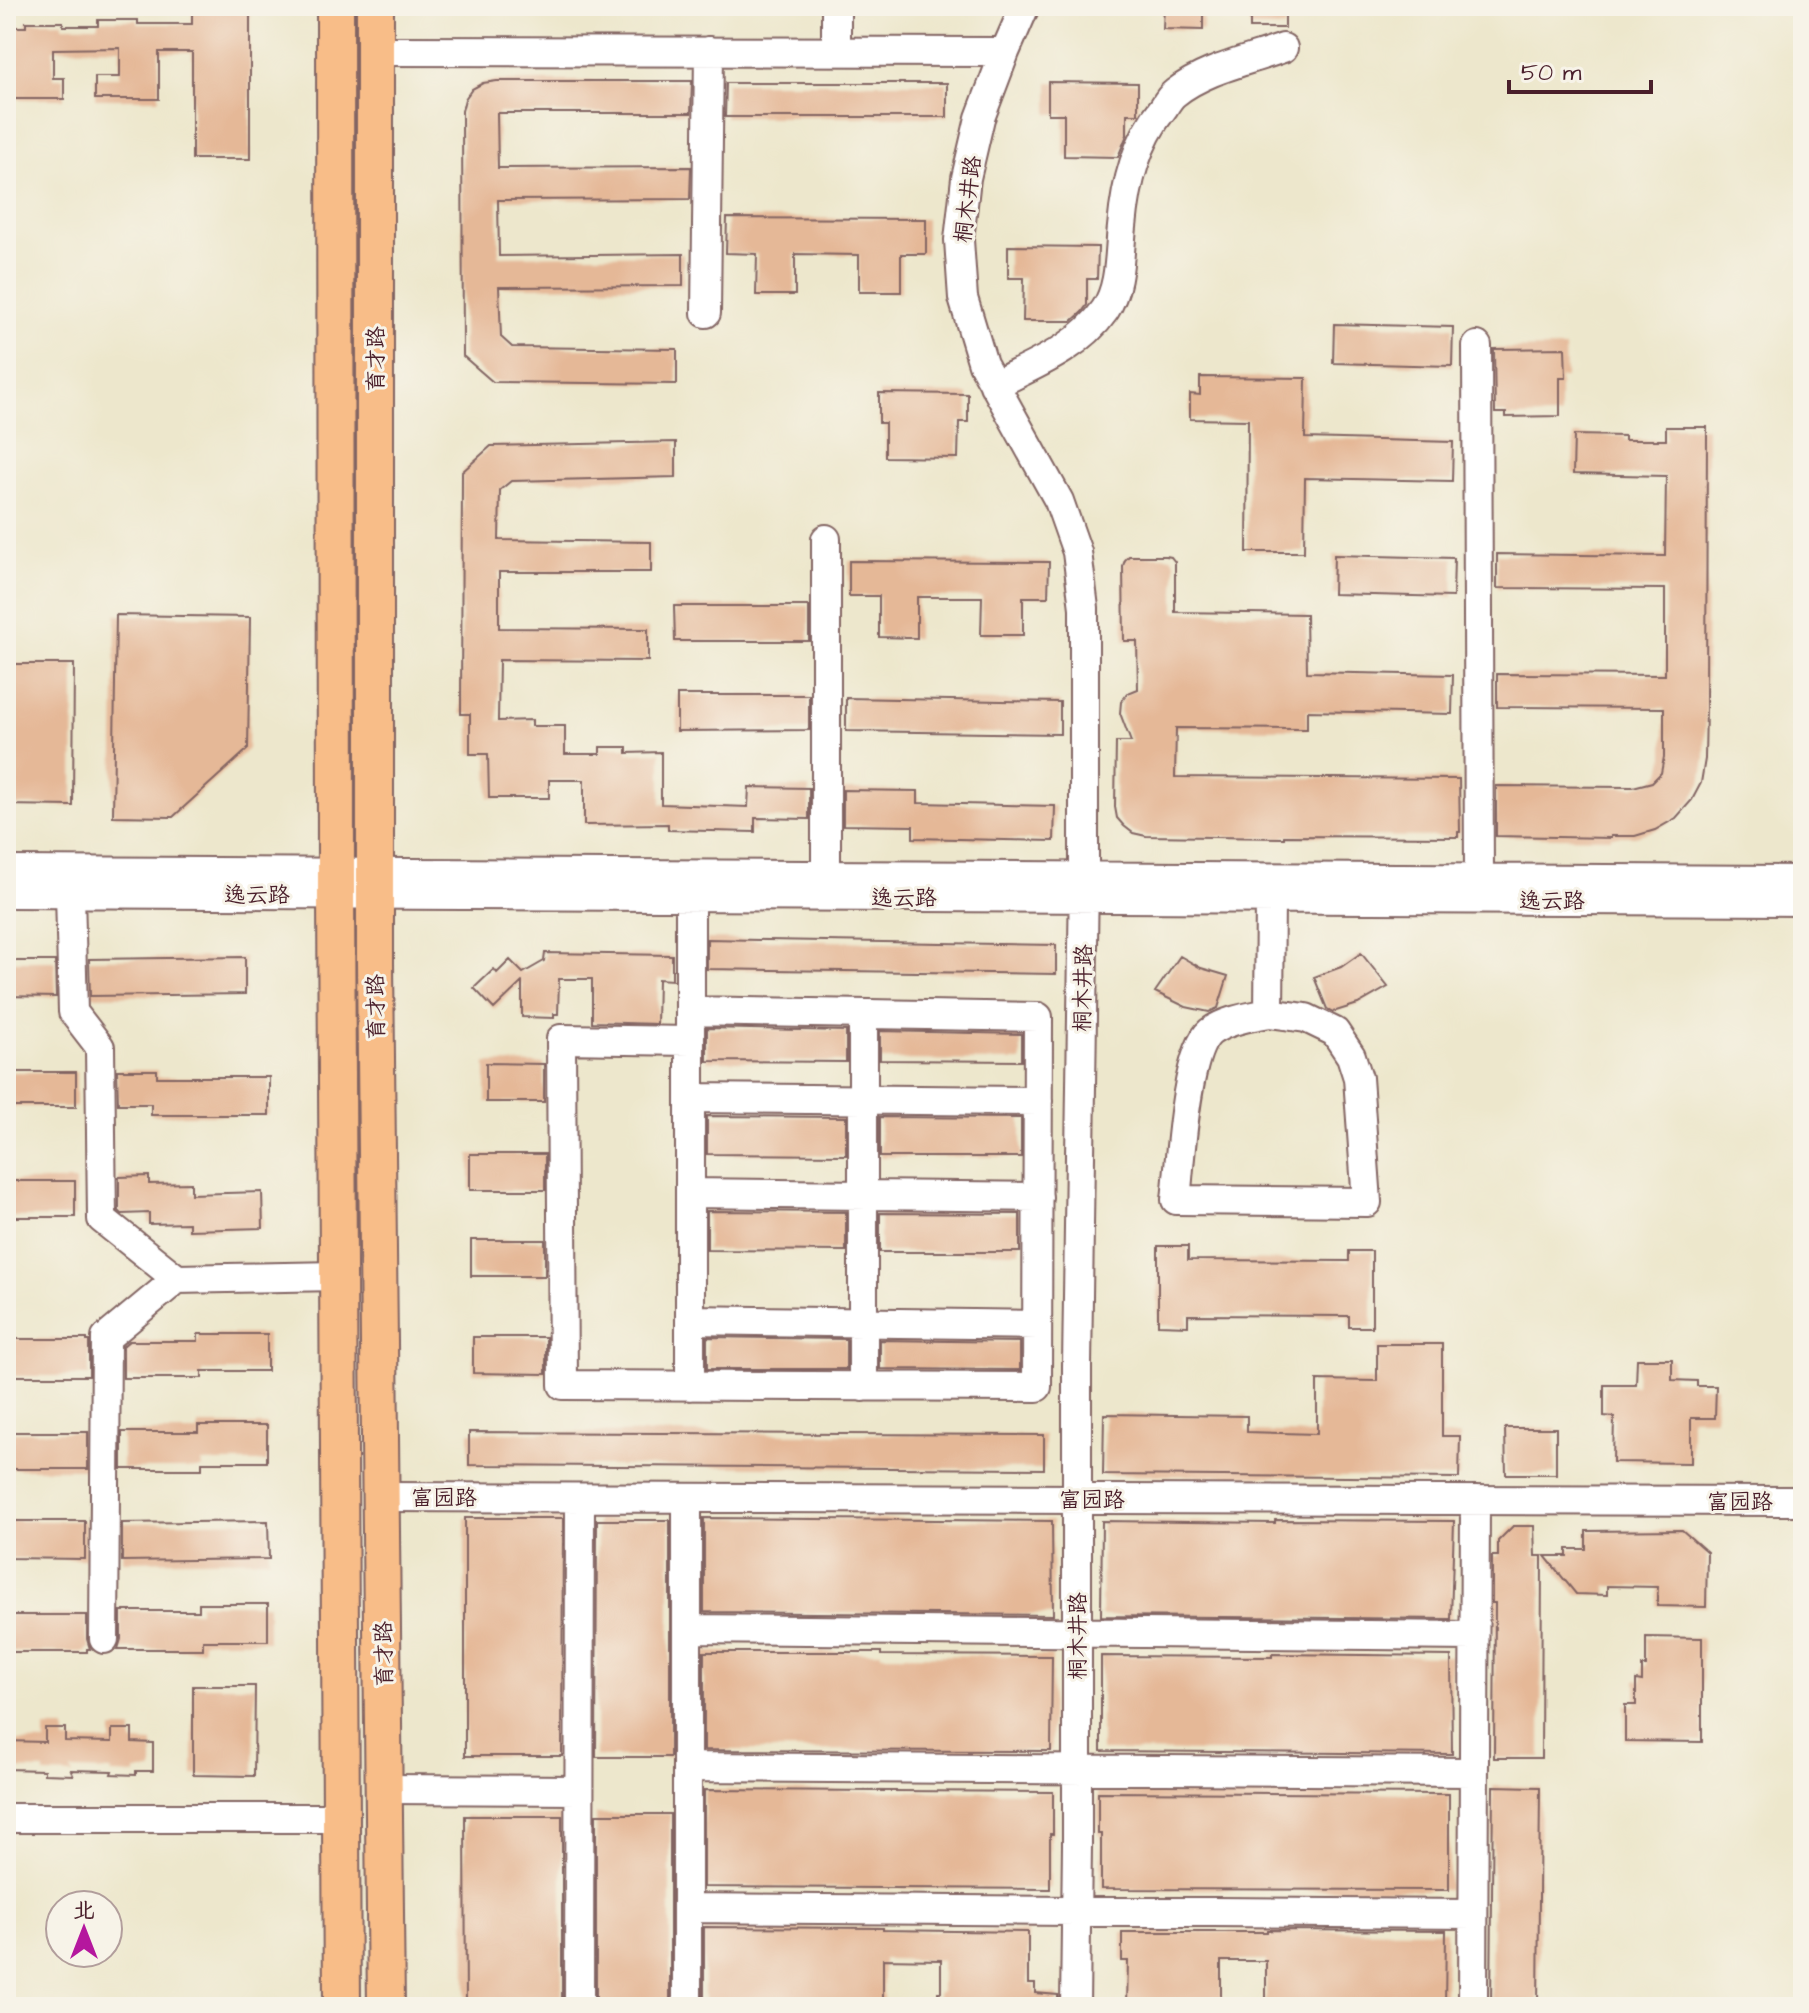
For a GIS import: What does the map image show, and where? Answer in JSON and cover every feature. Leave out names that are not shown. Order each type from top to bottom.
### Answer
[{"type":"main road","name":"育才路","points":[[335,6],[336,1029],[342,2007]]},
{"type":"main road","name":"育才路","points":[[375,6],[375,884],[386,2007]]},
{"type":"main road","points":[[336,736],[375,736]]},
{"type":"main road","points":[[336,1029],[376,1030]]},
{"type":"street","points":[[836,6],[836,51]]},
{"type":"street","name":"桐木井路","points":[[1025,6],[980,118],[966,178],[959,240],[963,298],[983,364],[1059,501],[1077,552],[1084,608],[1075,2007]]},
{"type":"street","points":[[994,385],[1061,351],[1088,331],[1106,308],[1118,276],[1124,202],[1133,162],[1150,125],[1174,94],[1207,75],[1283,48]]},
{"type":"street","points":[[375,51],[1005,52]]},
{"type":"street","points":[[706,313],[709,51]]},
{"type":"street","points":[[1477,346],[1479,878]]},
{"type":"street","points":[[826,539],[826,875]]},
{"type":"street","name":"逸云路","points":[[6,871],[336,884]]},
{"type":"street","name":"逸云路","points":[[6,893],[826,875],[1270,899],[1803,901]]},
{"type":"street","name":"逸云路","points":[[375,884],[690,896],[1479,878],[1803,880]]},
{"type":"street","points":[[70,893],[73,1012],[100,1047],[102,1219],[177,1279]]},
{"type":"street","points":[[690,896],[690,1386]]},
{"type":"street","points":[[1269,1013],[1270,899]]},
{"type":"street","points":[[690,1011],[1038,1017],[1037,1387],[563,1385],[561,1039],[690,1041]]},
{"type":"street","points":[[1269,1013],[1306,1018],[1335,1032],[1351,1056],[1358,1078],[1367,1202],[1176,1200],[1196,1054],[1209,1033],[1235,1020],[1269,1013]]},
{"type":"street","points":[[863,1015],[863,1387]]},
{"type":"street","points":[[690,1098],[1038,1101]]},
{"type":"street","points":[[690,1193],[1038,1197]]},
{"type":"street","points":[[104,1639],[106,1338],[177,1279],[338,1276]]},
{"type":"street","points":[[690,1320],[1037,1325]]},
{"type":"street","name":"富园路","points":[[381,1497],[1803,1501]]},
{"type":"street","points":[[579,2007],[580,1498]]},
{"type":"street","points":[[687,1498],[687,2007]]},
{"type":"street","points":[[1473,2007],[1475,1500]]},
{"type":"street","points":[[687,1629],[1474,1636]]},
{"type":"street","points":[[687,1767],[1474,1772]]},
{"type":"street","points":[[384,1789],[579,1790]]},
{"type":"street","points":[[6,1818],[341,1818]]},
{"type":"street","points":[[687,1908],[1473,1914]]},
{"type":"building","points":[[192,6],[250,6],[250,159],[192,159],[192,52],[159,52],[159,99],[95,99],[95,77],[120,77],[120,48],[53,49],[53,78],[64,78],[64,99],[8,99],[6,27],[26,27],[26,22],[98,26],[98,20],[192,24]]},
{"type":"building","points":[[1164,6],[1203,6],[1203,30],[1163,29]]},
{"type":"building","points":[[1250,6],[1285,6],[1285,28],[1250,28]]},
{"type":"building","points":[[497,81],[692,81],[691,113],[497,113],[498,168],[691,167],[690,199],[498,200],[499,256],[683,254],[683,286],[499,287],[501,337],[512,347],[677,349],[677,384],[493,382],[463,356],[462,111],[472,89]]},
{"type":"building","points":[[1048,82],[1138,83],[1138,114],[1127,114],[1127,135],[1118,157],[1064,156],[1064,114],[1048,114]]},
{"type":"building","points":[[726,83],[947,83],[947,117],[725,117]]},
{"type":"building","points":[[727,218],[926,219],[926,254],[901,254],[901,292],[859,292],[859,255],[795,254],[795,295],[756,295],[757,254],[726,253]]},
{"type":"building","points":[[1008,246],[1098,247],[1097,279],[1087,279],[1087,305],[1082,312],[1072,321],[1023,321],[1024,278],[1008,278]]},
{"type":"building","points":[[1334,324],[1453,327],[1452,366],[1333,363]]},
{"type":"building","points":[[1565,348],[1566,378],[1560,378],[1560,416],[1506,417],[1506,413],[1495,413],[1494,349]]},
{"type":"building","points":[[1200,377],[1306,378],[1305,438],[1453,442],[1452,481],[1305,478],[1304,552],[1247,552],[1248,420],[1190,419],[1190,394],[1200,395]]},
{"type":"building","points":[[879,393],[968,394],[968,422],[959,422],[958,458],[885,457],[885,423],[879,423]]},
{"type":"building","points":[[1666,427],[1707,427],[1706,708],[1701,783],[1692,800],[1676,818],[1655,830],[1635,836],[1496,836],[1496,786],[1633,787],[1652,782],[1661,773],[1664,708],[1497,707],[1497,674],[1665,675],[1665,589],[1497,588],[1497,554],[1665,556],[1666,476],[1573,474],[1574,435],[1666,440]]},
{"type":"building","points":[[676,442],[676,477],[511,481],[500,490],[499,540],[651,542],[651,572],[499,572],[499,628],[648,629],[648,661],[499,660],[498,721],[532,720],[532,726],[565,726],[565,754],[600,754],[600,747],[627,747],[627,753],[661,752],[661,804],[748,807],[749,787],[809,788],[809,819],[755,818],[755,832],[668,830],[668,824],[584,825],[584,780],[549,780],[549,798],[489,798],[488,754],[470,754],[470,714],[461,714],[462,472],[491,446]]},
{"type":"building","points":[[1334,555],[1454,558],[1453,597],[1333,594]]},
{"type":"building","points":[[1129,556],[1171,557],[1175,562],[1175,612],[1306,614],[1307,672],[1453,675],[1452,714],[1307,711],[1307,729],[1176,728],[1175,777],[1459,779],[1458,837],[1146,836],[1133,833],[1124,826],[1117,818],[1115,807],[1116,742],[1131,742],[1120,713],[1121,702],[1128,693],[1138,689],[1137,641],[1124,641],[1123,566]]},
{"type":"building","points":[[849,561],[1049,562],[1048,597],[1023,597],[1023,635],[981,635],[982,597],[917,597],[917,638],[879,637],[879,596],[849,596]]},
{"type":"building","points":[[674,606],[809,606],[809,641],[675,641]]},
{"type":"building","points":[[116,615],[250,617],[248,749],[173,817],[113,816]]},
{"type":"building","points":[[6,664],[74,664],[73,806],[6,805]]},
{"type":"building","points":[[677,695],[809,695],[809,730],[677,731]]},
{"type":"building","points":[[846,698],[1060,702],[1060,734],[846,731]]},
{"type":"building","points":[[843,790],[918,791],[918,803],[1055,806],[1054,841],[913,838],[913,826],[843,825]]},
{"type":"building","points":[[707,939],[1056,945],[1056,974],[707,969]]},
{"type":"building","points":[[545,953],[672,955],[672,980],[658,979],[657,1024],[592,1022],[592,979],[559,979],[558,1014],[554,1014],[554,1018],[522,1017],[522,982],[494,1009],[474,988],[494,969],[497,973],[510,960],[523,973],[544,961]]},
{"type":"building","points":[[1361,953],[1388,987],[1358,1004],[1333,1012],[1327,1009],[1314,977],[1341,967]]},
{"type":"building","points":[[1180,956],[1201,968],[1228,976],[1218,1008],[1209,1012],[1186,1007],[1155,992]]},
{"type":"building","points":[[245,957],[245,994],[90,996],[89,959]]},
{"type":"building","points":[[6,961],[55,961],[56,997],[6,996]]},
{"type":"building","points":[[707,1028],[846,1031],[846,1062],[707,1061]]},
{"type":"building","points":[[880,1031],[1021,1034],[1021,1061],[880,1060]]},
{"type":"building","points":[[486,1063],[544,1064],[544,1102],[486,1102]]},
{"type":"building","points":[[117,1070],[157,1070],[157,1077],[269,1077],[269,1115],[151,1115],[151,1104],[118,1104]]},
{"type":"building","points":[[6,1072],[76,1072],[76,1107],[6,1107]]},
{"type":"building","points":[[707,1116],[846,1117],[846,1155],[707,1154]]},
{"type":"building","points":[[880,1117],[1021,1118],[1021,1157],[880,1157]]},
{"type":"building","points":[[470,1154],[545,1154],[545,1190],[470,1190]]},
{"type":"building","points":[[149,1176],[149,1184],[191,1183],[191,1194],[262,1192],[263,1228],[189,1230],[189,1223],[149,1224],[149,1213],[122,1214],[119,1211],[119,1177]]},
{"type":"building","points":[[6,1181],[75,1181],[75,1217],[6,1217]]},
{"type":"building","points":[[707,1211],[846,1212],[846,1251],[707,1250]]},
{"type":"building","points":[[880,1213],[1020,1214],[1020,1252],[880,1252]]},
{"type":"building","points":[[471,1240],[545,1240],[545,1276],[471,1276]]},
{"type":"building","points":[[1158,1246],[1188,1246],[1188,1260],[1349,1261],[1349,1251],[1372,1251],[1372,1327],[1349,1327],[1349,1316],[1188,1315],[1188,1326],[1158,1325]]},
{"type":"building","points":[[198,1334],[267,1334],[267,1371],[202,1371],[202,1378],[123,1378],[123,1346],[129,1341],[198,1341]]},
{"type":"building","points":[[473,1337],[546,1337],[546,1374],[473,1373]]},
{"type":"building","points":[[707,1337],[846,1339],[846,1369],[707,1369]]},
{"type":"building","points":[[6,1339],[87,1339],[89,1376],[6,1376]]},
{"type":"building","points":[[880,1340],[1020,1342],[1020,1370],[880,1369]]},
{"type":"building","points":[[1377,1344],[1442,1344],[1442,1436],[1460,1436],[1459,1478],[1103,1475],[1104,1414],[1247,1416],[1247,1432],[1317,1434],[1317,1380],[1377,1381]]},
{"type":"building","points":[[1637,1359],[1672,1359],[1672,1380],[1697,1381],[1697,1386],[1716,1386],[1715,1418],[1691,1418],[1691,1463],[1613,1462],[1614,1417],[1604,1416],[1604,1385],[1636,1385]]},
{"type":"building","points":[[198,1425],[267,1425],[267,1462],[202,1462],[202,1469],[122,1469],[122,1432],[198,1432]]},
{"type":"building","points":[[1505,1428],[1556,1428],[1556,1474],[1506,1474]]},
{"type":"building","points":[[6,1432],[88,1432],[88,1469],[6,1469]]},
{"type":"building","points":[[469,1432],[1044,1435],[1044,1469],[469,1465]]},
{"type":"building","points":[[465,1518],[563,1518],[562,1756],[465,1756]]},
{"type":"building","points":[[704,1518],[1052,1521],[1053,1615],[704,1612]]},
{"type":"building","points":[[597,1520],[670,1520],[670,1757],[596,1757]]},
{"type":"building","points":[[1275,1520],[1454,1521],[1451,1619],[1101,1616],[1102,1521],[1275,1523]]},
{"type":"building","points":[[6,1521],[85,1521],[85,1559],[6,1558]]},
{"type":"building","points":[[268,1521],[269,1559],[122,1561],[122,1523]]},
{"type":"building","points":[[1513,1526],[1534,1526],[1535,1556],[1542,1556],[1541,1758],[1494,1758],[1495,1603],[1492,1603],[1492,1556],[1498,1556],[1498,1541]]},
{"type":"building","points":[[1682,1530],[1707,1552],[1706,1607],[1657,1606],[1658,1587],[1607,1586],[1607,1595],[1576,1594],[1545,1556],[1567,1556],[1567,1549],[1586,1549],[1586,1531]]},
{"type":"building","points":[[199,1604],[268,1604],[268,1641],[203,1641],[203,1649],[118,1649],[121,1611],[199,1611]]},
{"type":"building","points":[[6,1615],[87,1615],[90,1649],[87,1652],[6,1652]]},
{"type":"building","points":[[1646,1637],[1702,1638],[1702,1742],[1625,1741],[1625,1705],[1636,1705],[1636,1680],[1642,1681],[1642,1666],[1646,1666]]},
{"type":"building","points":[[704,1652],[1052,1656],[1051,1751],[704,1750]]},
{"type":"building","points":[[1272,1654],[1451,1656],[1452,1754],[1101,1751],[1101,1656],[1272,1657]]},
{"type":"building","points":[[193,1686],[255,1686],[254,1776],[193,1775]]},
{"type":"building","points":[[45,1728],[65,1728],[65,1741],[112,1742],[112,1729],[132,1729],[132,1742],[153,1743],[153,1771],[136,1771],[136,1775],[71,1770],[73,1775],[6,1769],[6,1741],[45,1742]]},
{"type":"building","points":[[1493,1786],[1540,1787],[1538,2007],[1491,2007]]},
{"type":"building","points":[[704,1790],[1053,1792],[1050,1889],[704,1887]]},
{"type":"building","points":[[1098,1792],[1449,1794],[1449,1890],[1101,1889]]},
{"type":"building","points":[[596,1814],[670,1814],[670,2007],[596,2007]]},
{"type":"building","points":[[465,1816],[562,1816],[562,2007],[466,2007]]},
{"type":"building","points":[[704,1927],[1028,1932],[1028,1984],[1035,1984],[1035,1993],[1058,1995],[1058,2007],[938,2007],[941,1960],[883,1959],[883,2007],[704,2007]]},
{"type":"building","points":[[1446,1931],[1445,2007],[1266,2007],[1266,1961],[1221,1961],[1221,2007],[1127,2007],[1128,1961],[1122,1961],[1122,1932]]}]
